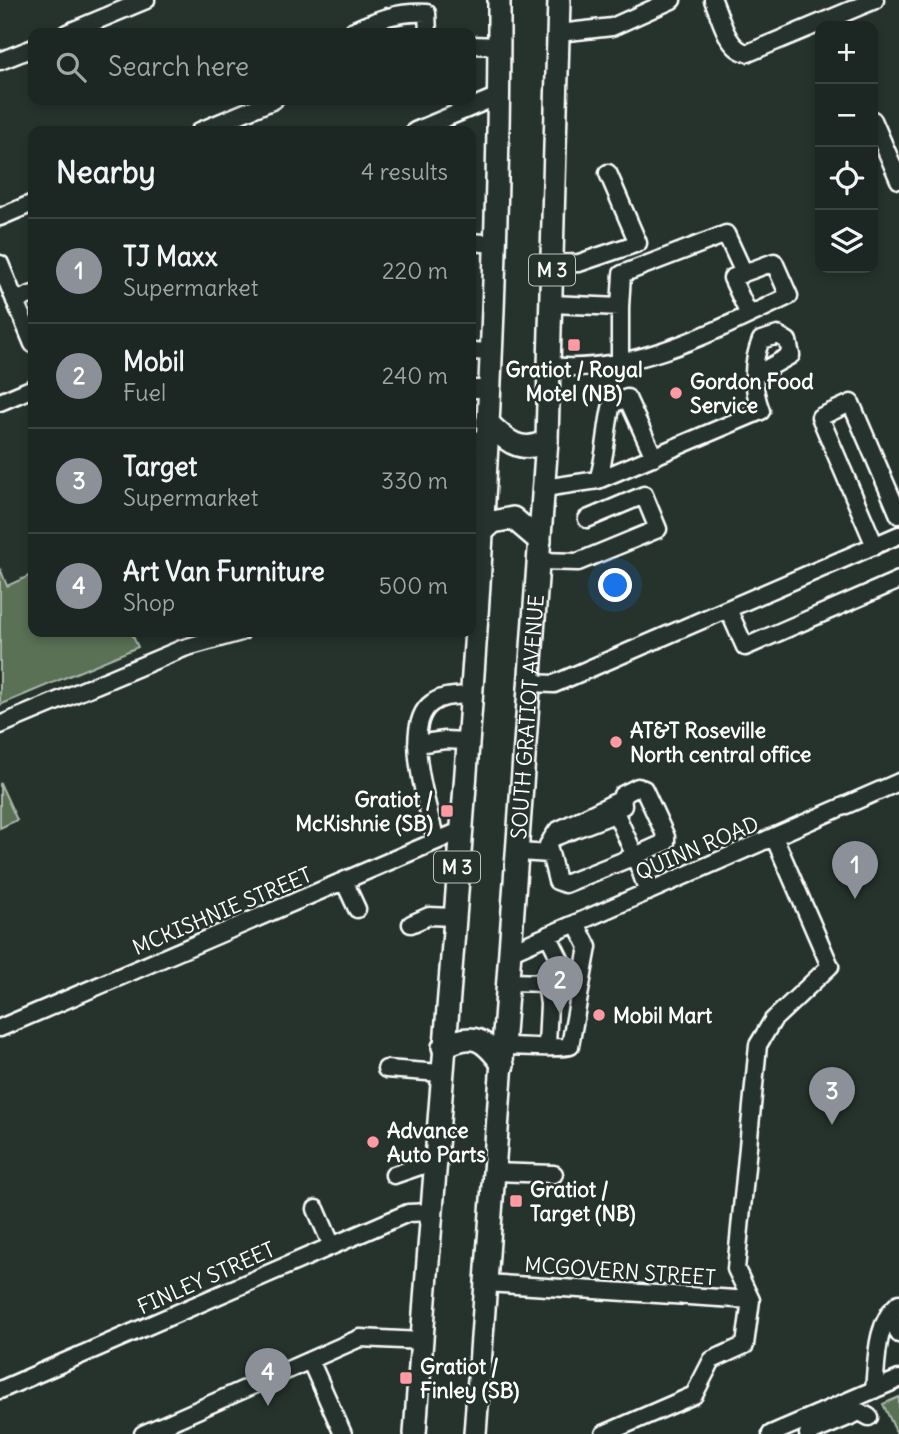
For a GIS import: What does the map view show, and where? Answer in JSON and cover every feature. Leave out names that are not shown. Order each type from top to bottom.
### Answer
[{"type":"main road","name":"M 3","points":[[476,535],[481,434],[481,352],[496,244],[499,0]]},
{"type":"main road","name":"SOUTH GRATIOT AVENUE","points":[[475,1434],[547,440],[559,0]]},
{"type":"main road","points":[[481,434],[501,436],[521,447],[537,446],[547,440]]},
{"type":"main road","points":[[476,535],[493,522],[513,518],[539,551]]},
{"type":"main road","name":"M 3","points":[[415,1434],[460,831],[472,637]]},
{"type":"main road","points":[[443,1047],[457,1041],[480,1040],[504,1056]]},
{"type":"street","points":[[79,28],[146,0]]},
{"type":"street","points":[[559,33],[612,27],[672,0]]},
{"type":"street","points":[[713,0],[732,46],[740,52],[758,50],[815,29]]},
{"type":"street","points":[[834,21],[875,0]]},
{"type":"street","points":[[359,28],[393,14],[415,12],[427,13],[428,28]]},
{"type":"street","points":[[476,45],[499,46]]},
{"type":"street","points":[[0,61],[28,49]]},
{"type":"street","points":[[427,126],[499,96]]},
{"type":"street","points":[[212,126],[262,105]]},
{"type":"street","points":[[878,132],[899,180]]},
{"type":"street","points":[[552,264],[579,263],[638,243],[608,173]]},
{"type":"street","points":[[0,217],[28,205]]},
{"type":"street","points":[[620,361],[622,274],[726,233],[744,273]]},
{"type":"street","points":[[476,242],[496,244]]},
{"type":"street","points":[[549,366],[574,369],[651,356],[749,315],[789,296],[774,262],[732,278],[749,315]]},
{"type":"street","points":[[0,264],[28,332]]},
{"type":"street","points":[[15,301],[28,296]]},
{"type":"street","points":[[551,304],[620,307]]},
{"type":"street","points":[[544,488],[598,480],[761,411],[755,394],[754,376]]},
{"type":"street","points":[[0,402],[28,390]]},
{"type":"street","points":[[598,480],[607,453],[606,427],[612,404],[627,398],[654,457]]},
{"type":"street","points":[[875,545],[820,417],[851,403],[899,515]]},
{"type":"street","points":[[539,551],[578,562],[658,529],[644,495],[587,519]]},
{"type":"street","points":[[530,683],[554,684],[899,535]]},
{"type":"street","points":[[728,609],[745,647],[899,580]]},
{"type":"street","points":[[0,725],[184,648],[223,637]]},
{"type":"street","points":[[436,841],[419,770],[417,744],[421,717],[430,704],[448,696],[469,695]]},
{"type":"street","points":[[417,744],[466,741]]},
{"type":"street","name":"QUINN ROAD","points":[[512,951],[899,782]]},
{"type":"street","points":[[620,800],[556,831],[551,846],[557,881],[565,884],[640,854],[666,842],[643,789],[638,787],[622,794],[620,800],[640,854],[648,892]]},
{"type":"street","points":[[519,852],[551,846],[612,815],[617,816],[640,854]]},
{"type":"street","name":"MCKISHNIE STREET","points":[[0,1028],[460,831]]},
{"type":"street","points":[[604,1434],[694,1395],[712,1360],[745,1345],[751,1300],[736,1269],[758,1045],[773,1020],[830,966],[774,837]]},
{"type":"street","points":[[344,881],[357,909]]},
{"type":"street","points":[[411,924],[429,916],[453,917]]},
{"type":"street","points":[[504,1056],[547,1045],[565,1049],[573,1041],[583,961],[588,947],[576,923]]},
{"type":"street","points":[[548,935],[562,963]]},
{"type":"street","points":[[547,1045],[549,1004],[546,982],[562,963],[583,961]]},
{"type":"street","points":[[509,982],[546,982]]},
{"type":"street","points":[[386,1069],[441,1073]]},
{"type":"street","points":[[394,1175],[435,1161]]},
{"type":"street","points":[[495,1172],[554,1174]]},
{"type":"street","points":[[316,1209],[331,1246]]},
{"type":"street","name":"FINLEY STREET","points":[[0,1390],[408,1213],[431,1212]]},
{"type":"street","name":"MCGOVERN STREET","points":[[486,1283],[751,1300]]},
{"type":"street","points":[[894,1308],[899,1334]]},
{"type":"street","points":[[874,1390],[882,1327],[894,1308]]},
{"type":"street","points":[[143,1434],[360,1338],[422,1341]]},
{"type":"street","points":[[310,1360],[343,1434]]},
{"type":"street","points":[[771,1434],[899,1379]]},
{"type":"street","points":[[808,1434],[860,1412],[869,1417]]},
{"type":"green space","points":[[0,568],[7,586],[28,576],[28,637],[133,637],[138,647],[0,705]]},
{"type":"green space","points":[[0,783],[17,820],[0,828]]},
{"type":"green space","points":[[899,1397],[899,1434],[897,1434],[883,1404]]},
{"type":"place","name":"Gratiot / Royal Motel (NB)","points":[[574,345]]},
{"type":"place","name":"Gordon Food Service","points":[[676,393]]},
{"type":"place","name":"AT&T Roseville North central office","points":[[616,742]]},
{"type":"place","name":"Gratiot / McKishnie (SB)","points":[[447,811]]},
{"type":"place","name":"TJ Maxx","points":[[855,899]]},
{"type":"place","name":"Mobil","points":[[560,1014]]},
{"type":"place","name":"Mobil Mart","points":[[599,1015]]},
{"type":"place","name":"Target","points":[[832,1125]]},
{"type":"place","name":"Advance Auto Parts","points":[[373,1142]]},
{"type":"place","name":"Gratiot / Target (NB)","points":[[516,1201]]},
{"type":"place","name":"Gratiot / Finley (SB)","points":[[406,1378]]},
{"type":"place","name":"Art Van Furniture","points":[[268,1406]]}]
